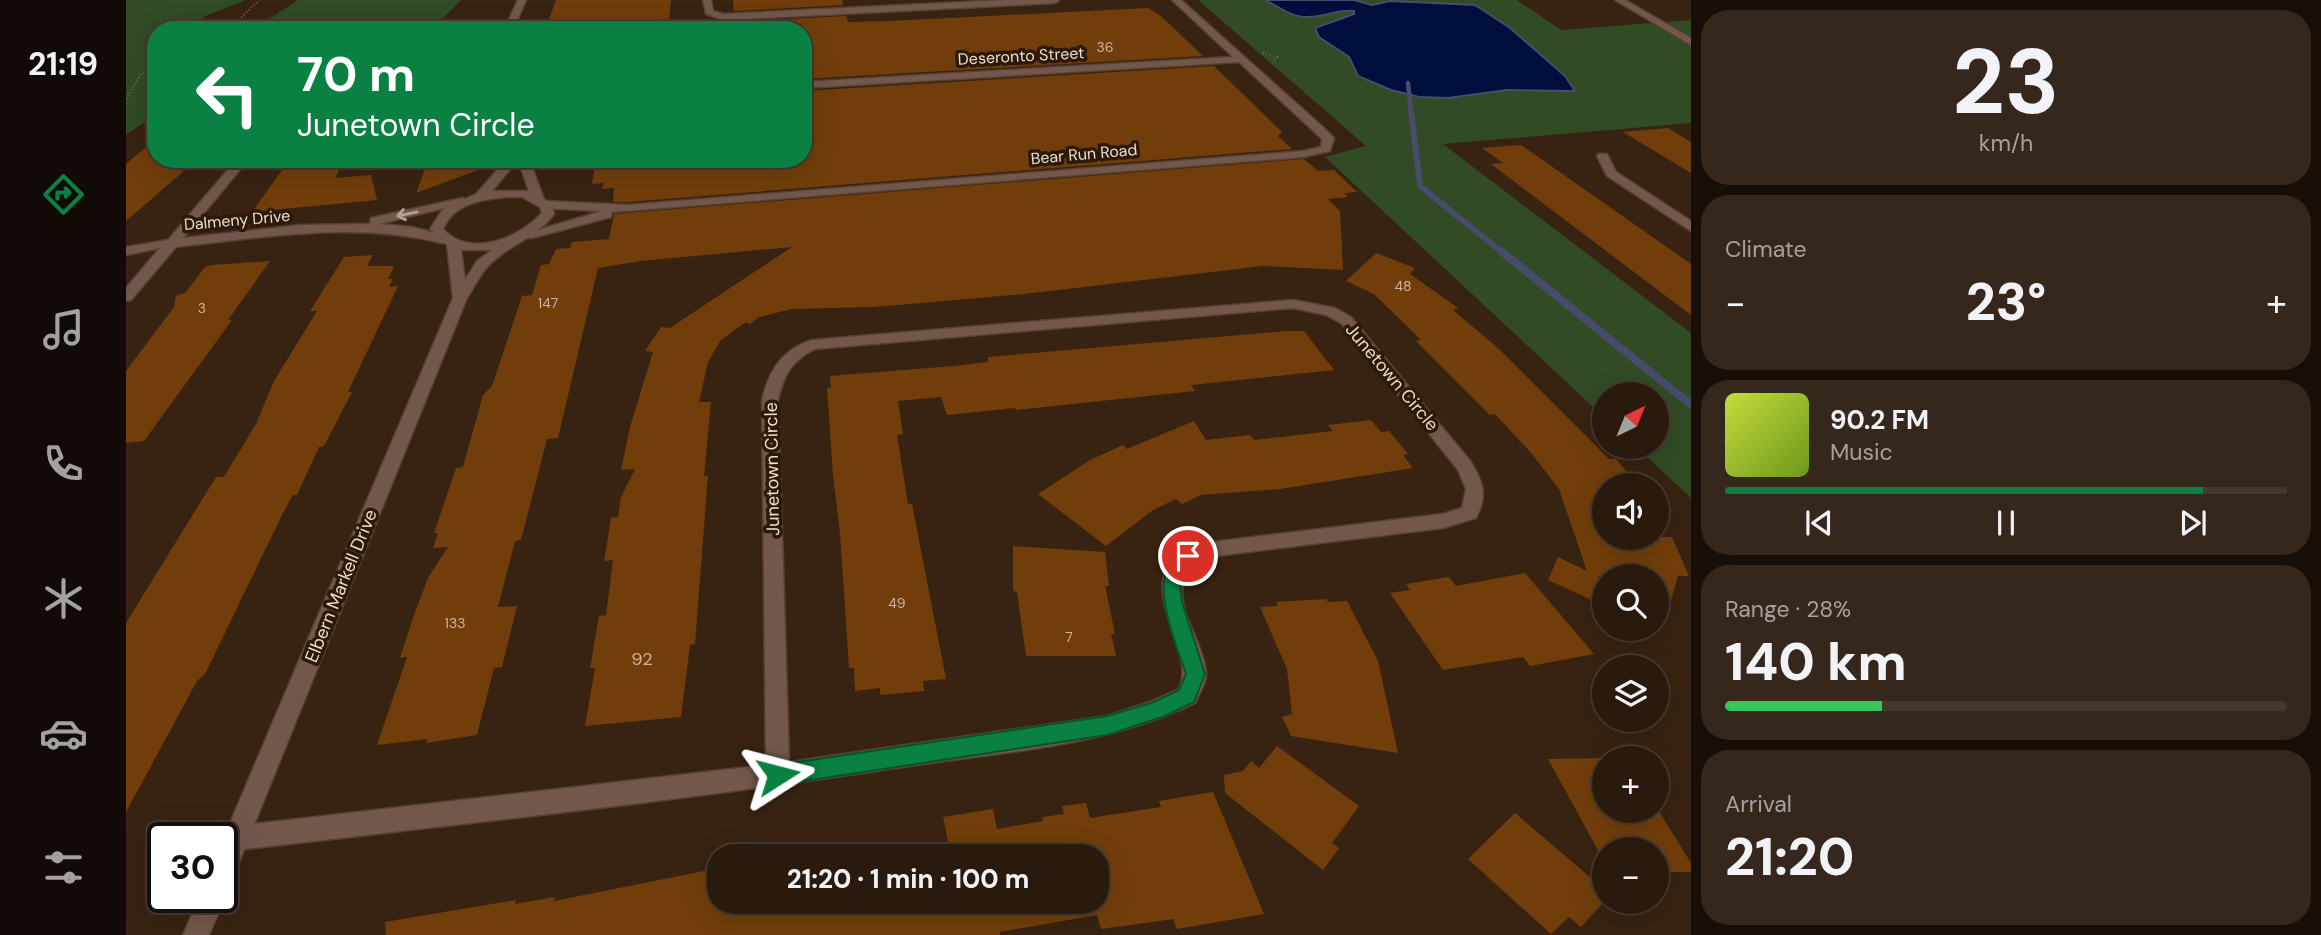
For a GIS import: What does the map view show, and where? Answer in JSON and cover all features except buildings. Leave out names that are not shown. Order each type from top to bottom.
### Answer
[{"type":"street","points":[[512,21],[522,0]]},
{"type":"street","points":[[707,0],[709,12],[723,17],[1055,0]]},
{"type":"street","name":"Bear Run Road","points":[[481,197],[508,193],[542,202],[628,209],[1303,154],[1326,149],[1328,138],[1320,130],[1176,0]]},
{"type":"street","points":[[1619,0],[1691,42]]},
{"type":"street","name":"Deseronto Street","points":[[812,84],[1241,59]]},
{"type":"street","points":[[1604,156],[1611,174],[1691,227]]},
{"type":"street","points":[[126,297],[236,168]]},
{"type":"street","points":[[481,197],[505,168]]},
{"type":"street","points":[[527,168],[548,214],[540,226],[527,235]]},
{"type":"street","name":"Dalmeny Drive","points":[[352,227],[481,197]]},
{"type":"street","points":[[448,242],[436,229],[439,220],[463,202]]},
{"type":"street","name":"Bear Run Road","points":[[510,242],[527,235],[628,209]]},
{"type":"street","name":"Dalmeny Drive","points":[[126,251],[352,227],[409,228],[448,242],[490,246],[510,242]]},
{"type":"street","name":"Elbern Markell Drive","points":[[448,242],[460,298]]},
{"type":"street","name":"Elbern Markell Drive","points":[[238,836],[460,298],[481,264],[510,242]]},
{"type":"street","name":"Junetown Circle","points":[[238,838],[778,775],[1107,726],[1158,710],[1186,696],[1196,674],[1172,593],[1177,570],[1188,556],[1203,551],[1443,521],[1469,513],[1476,501],[1476,486],[1465,466],[1346,320],[1314,306],[1293,304],[811,345],[796,352],[781,364],[774,377],[770,401],[778,775]]},
{"type":"street","points":[[196,935],[206,913]]},
{"type":"path","points":[[238,21],[259,0]]},
{"type":"path","points":[[126,99],[141,74],[147,72]]},
{"type":"green space","points":[[126,0],[246,0],[203,17],[204,21],[147,21],[147,120],[126,135]]},
{"type":"green space","points":[[298,0],[461,0],[440,21],[266,21]]},
{"type":"green space","points":[[1198,0],[1517,0],[1561,30],[1691,20],[1691,123],[1443,144],[1691,333],[1691,498],[1669,478],[1669,473],[1664,473],[1649,459],[1670,458],[1670,382],[1592,382],[1592,406],[1325,157],[1366,146]]},
{"type":"shaded area","points":[[1265,0],[1354,0],[1372,5],[1390,1],[1475,5],[1510,28],[1565,76],[1575,91],[1507,90],[1448,98],[1419,97],[1391,90],[1358,76],[1349,57],[1319,37],[1315,28],[1354,14],[1354,11],[1302,17],[1286,12]]},
{"type":"waterway","points":[[1408,83],[1411,112]]},
{"type":"waterway","points":[[1411,111],[1420,186],[1503,253]]},
{"type":"waterway","points":[[1501,251],[1691,405]]},
{"type":"route","points":[[778,775],[1107,726],[1158,710],[1186,696],[1196,674],[1172,602],[1171,584],[1177,570],[1188,556]]}]
